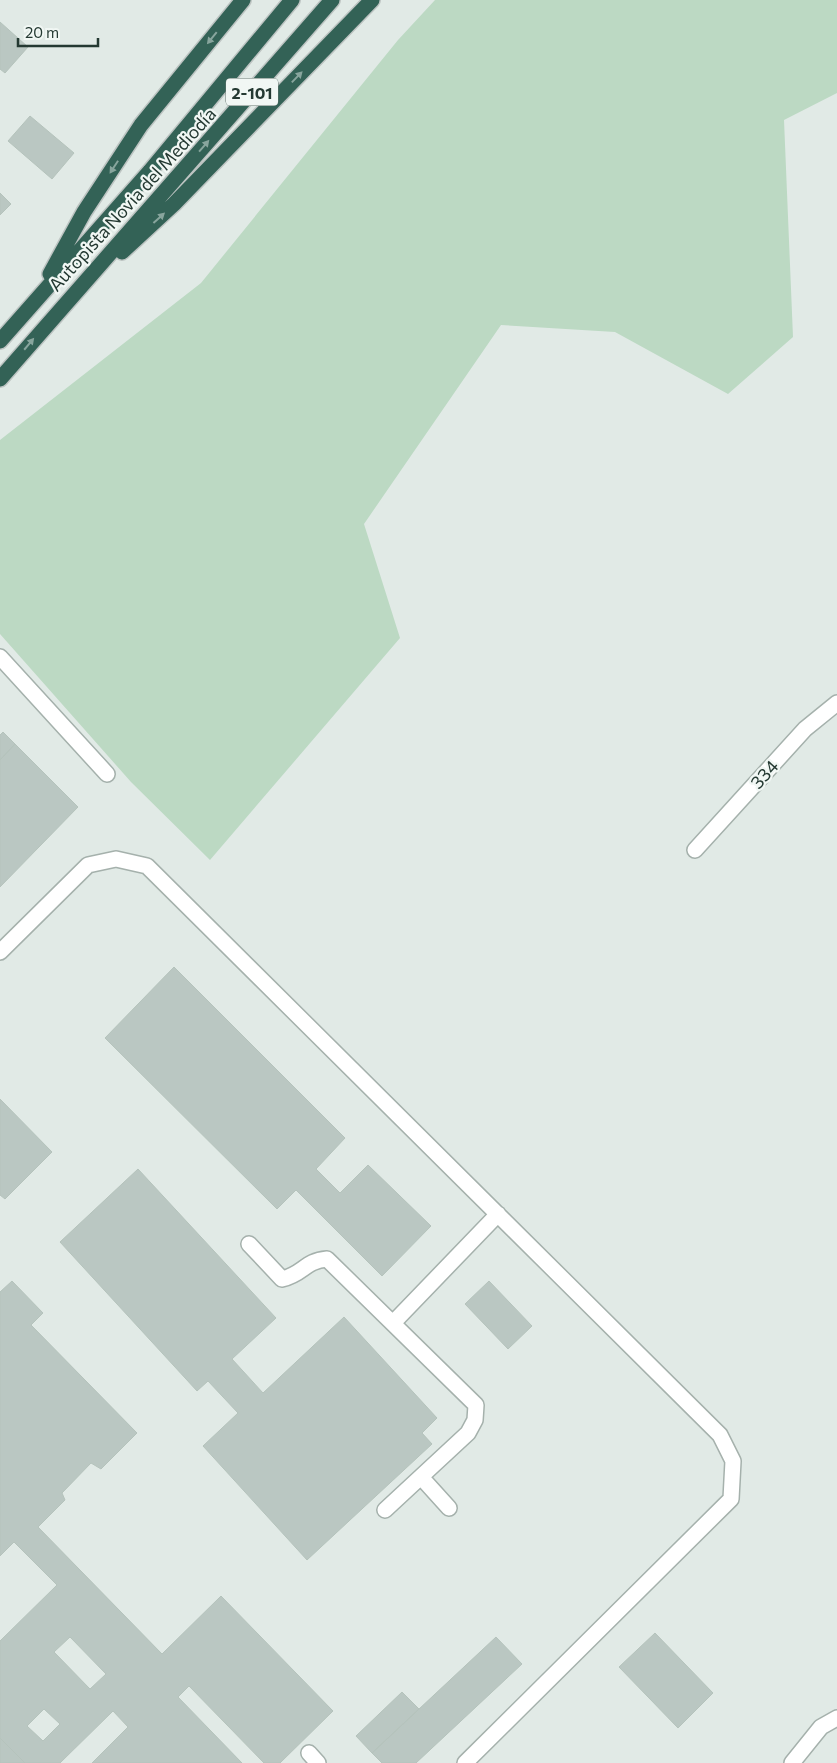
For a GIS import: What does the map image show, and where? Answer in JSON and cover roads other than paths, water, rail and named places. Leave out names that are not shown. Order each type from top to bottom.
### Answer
[{"type":"highway","points":[[38,298],[84,212],[141,125],[242,0]]},
{"type":"highway","name":"Autopista Novia del Mediodía","points":[[0,341],[150,171],[292,0]]},
{"type":"highway","name":"Autopista Novia del Mediodía","points":[[0,379],[58,310],[332,0]]},
{"type":"highway","points":[[58,310],[174,204],[372,0]]},
{"type":"street","points":[[0,657],[107,774]]},
{"type":"street","name":"334","points":[[695,850],[805,729],[837,702]]},
{"type":"street","points":[[0,952],[88,864],[116,859],[148,866],[720,1435],[733,1461],[731,1499],[465,1763]]},
{"type":"street","points":[[392,1323],[498,1214]]},
{"type":"street","points":[[249,1244],[282,1279],[295,1276],[313,1260],[327,1259],[476,1405],[475,1420],[468,1433],[385,1510]]},
{"type":"street","points":[[421,1476],[449,1508]]},
{"type":"street","points":[[792,1763],[821,1726],[837,1718]]}]
